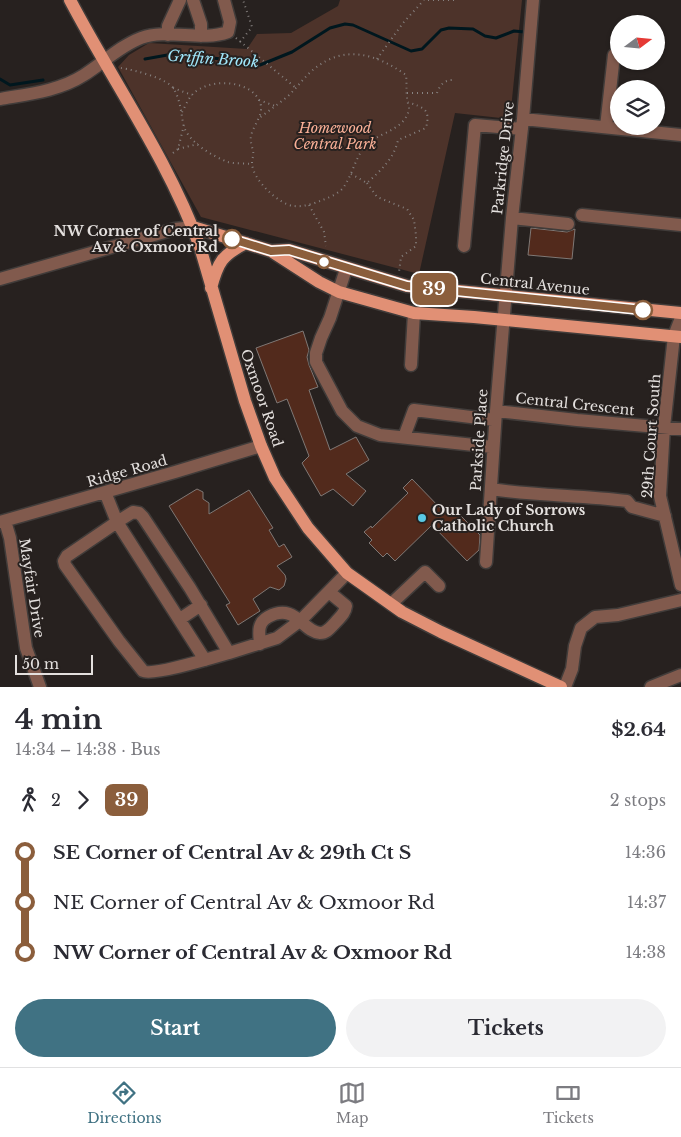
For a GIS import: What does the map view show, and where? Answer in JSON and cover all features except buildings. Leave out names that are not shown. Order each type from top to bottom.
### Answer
[{"type":"main road","name":"Oxmoor Road","points":[[70,0],[156,152],[193,227],[245,401],[261,446],[275,478],[308,528],[347,573],[402,612],[561,687]]},
{"type":"main road","name":"Central Avenue","points":[[193,227],[271,251],[319,282],[339,292],[414,313],[678,336]]},
{"type":"main road","points":[[211,288],[218,265],[224,257],[246,243]]},
{"type":"main road","name":"Central Avenue","points":[[271,251],[289,250],[346,269],[407,286],[681,313]]},
{"type":"street","points":[[168,35],[168,26],[180,0]]},
{"type":"street","points":[[193,0],[201,24],[201,36]]},
{"type":"street","points":[[0,99],[49,90],[71,82],[103,60],[142,38],[156,35],[217,36],[228,32],[230,22],[224,0]]},
{"type":"street","name":"Parkridge Drive","points":[[504,320],[533,0]]},
{"type":"street","points":[[606,127],[612,70]]},
{"type":"street","points":[[464,246],[475,125],[522,124],[606,127],[681,135]]},
{"type":"street","points":[[582,216],[681,225]]},
{"type":"street","points":[[512,218],[568,224]]},
{"type":"street","points":[[0,279],[175,229],[193,227]]},
{"type":"street","points":[[346,269],[316,353],[316,362],[342,411],[357,426],[380,435],[493,447]]},
{"type":"street","points":[[411,365],[414,313]]},
{"type":"street","name":"29th Court South","points":[[681,318],[664,428],[660,496],[681,585]]},
{"type":"street","name":"Parkside Place","points":[[486,562],[493,447],[504,320]]},
{"type":"street","name":"Central Crescent","points":[[404,437],[414,410],[577,420],[681,429]]},
{"type":"street","name":"Ridge Road","points":[[2,522],[261,446]]},
{"type":"street","points":[[491,489],[627,501],[632,507],[665,516]]},
{"type":"street","points":[[105,492],[117,522],[205,660]]},
{"type":"street","points":[[229,653],[201,605],[144,517],[139,513],[133,512],[117,522],[67,556],[64,561],[119,641],[142,671],[148,673],[205,660],[260,644],[277,638],[301,620],[347,573]]},
{"type":"street","name":"Mayfair Drive","points":[[2,522],[10,538],[26,648],[40,687]]},
{"type":"street","points":[[391,604],[424,572],[439,586]]},
{"type":"street","points":[[260,644],[259,626],[265,619],[276,613],[283,612],[301,620],[318,633],[328,631],[343,615],[346,606],[329,592]]},
{"type":"street","points":[[565,687],[572,669],[575,646],[581,628],[595,617],[618,615],[681,600]]},
{"type":"street","points":[[180,619],[201,605]]},
{"type":"street","points":[[650,687],[681,674]]},
{"type":"path","points":[[240,42],[252,27],[243,0]]},
{"type":"path","points":[[377,59],[403,23],[424,0]]},
{"type":"path","points":[[428,0],[457,0]]},
{"type":"path","points":[[228,32],[296,88]]},
{"type":"path","points":[[259,100],[261,109],[251,137],[254,154],[251,164],[261,184],[280,202],[294,206],[309,205],[328,198],[342,189],[351,174],[361,149],[374,138],[389,132],[402,122],[409,109],[406,75],[393,66],[377,59],[362,54],[348,53],[332,58],[314,69],[296,88],[259,118]]},
{"type":"path","points":[[122,68],[155,77],[173,88],[192,95]]},
{"type":"path","points":[[407,94],[437,92],[440,85],[453,80]]},
{"type":"path","points":[[182,112],[192,95],[212,84],[226,83],[242,86],[252,92],[259,100],[275,106]]},
{"type":"path","points":[[173,88],[187,133],[198,144],[213,155],[230,163],[251,164]]},
{"type":"path","points":[[367,183],[380,172],[392,157],[398,140],[426,128],[428,120],[426,110],[421,106],[408,102]]},
{"type":"path","points":[[178,150],[184,126]]},
{"type":"path","points":[[173,153],[198,144]]},
{"type":"path","points":[[351,174],[367,183],[377,198],[407,209],[414,220],[416,246],[401,257],[398,275]]},
{"type":"path","points":[[309,205],[324,232],[326,246]]},
{"type":"green space","name":"Homewood Central Park","points":[[340,0],[522,0],[510,119],[455,113],[419,274],[201,217],[118,67],[129,55],[149,43],[247,49],[257,34],[291,33],[338,6]]},
{"type":"waterway","name":"Griffin Brook","points":[[145,59],[173,54],[241,61],[260,65],[292,52],[330,28],[345,24],[353,25],[411,51],[422,49],[441,30],[449,28],[473,29],[485,36],[496,38],[514,31],[525,32]]},
{"type":"waterway","name":"Griffin Brook","points":[[0,79],[10,85],[43,80]]},
{"type":"bus line","name":"39","points":[[232,239],[271,251],[289,250],[345,269],[407,286],[643,310]]},
{"type":"place","name":"NW Corner of Central Av & Oxmoor Rd","points":[[232,239]]},
{"type":"place","name":"Our Lady of Sorrows Catholic Church","points":[[422,518]]}]
